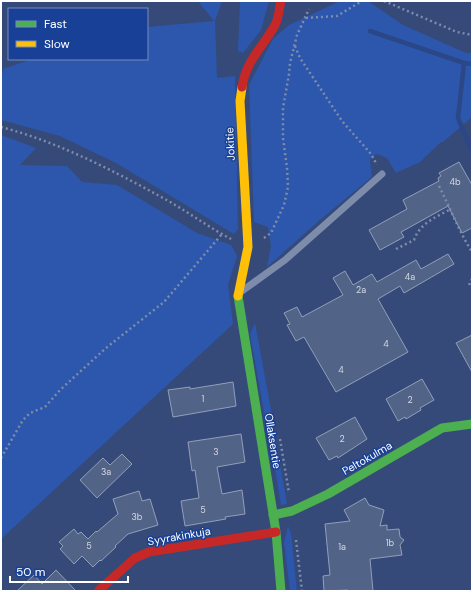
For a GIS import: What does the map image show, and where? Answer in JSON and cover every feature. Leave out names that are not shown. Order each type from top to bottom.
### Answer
[{"type":"street","name":"Jokitie","points":[[238,295],[248,247],[240,101],[244,75],[258,49],[276,24],[281,1]]},
{"type":"street","name":"Ollaksentie","points":[[238,295],[276,532],[281,591]]},
{"type":"street","name":"Peltokulma","points":[[273,515],[292,511],[328,494],[442,428],[458,424],[472,424]]},
{"type":"street","name":"Syyrakinkuja","points":[[98,591],[135,558],[149,552],[276,532]]},
{"type":"lane","points":[[238,295],[285,260],[382,174]]},
{"type":"path","points":[[306,18],[336,16],[362,1]]},
{"type":"path","points":[[384,1],[457,32],[472,35]]},
{"type":"path","points":[[1,127],[21,133],[82,157],[164,199],[222,234],[248,247],[271,233],[284,205],[288,187],[283,138],[283,108],[290,63],[297,35],[310,9]]},
{"type":"path","points":[[295,46],[300,58],[342,122],[371,154],[382,174]]},
{"type":"path","points":[[439,186],[451,209],[461,235],[472,252]]},
{"type":"path","points":[[396,249],[414,240],[417,232],[422,226],[451,209]]},
{"type":"path","points":[[1,458],[23,420],[30,413],[45,407],[60,390],[106,348],[164,302],[222,234]]},
{"type":"path","points":[[469,284],[472,278]]},
{"type":"shaded area","points":[[198,1],[222,1],[215,21],[217,78],[235,76],[238,229],[234,234],[116,163],[60,136],[1,120],[1,82],[3,69],[29,60],[148,60],[148,27],[214,21]]},
{"type":"shaded area","points":[[240,1],[269,1],[261,30],[243,53],[238,51]]},
{"type":"shaded area","points":[[340,1],[368,1],[403,25],[466,53],[472,53],[472,117],[443,142],[441,142],[420,162],[396,173],[387,158],[377,154],[371,157],[372,177],[321,219],[267,267],[271,246],[268,227],[254,222],[249,85],[273,39],[289,25]]},
{"type":"shaded area","points":[[1,135],[36,148],[20,165],[67,166],[82,182],[117,185],[197,233],[231,245],[237,256],[228,285],[233,324],[1,539]]},
{"type":"shaded area","points":[[255,323],[274,426],[271,428],[267,428],[250,334]]},
{"type":"shaded area","points":[[276,441],[287,504],[281,505],[271,443]]},
{"type":"shaded area","points":[[288,526],[291,533],[297,591],[290,591],[284,542]]},
{"type":"building","points":[[459,162],[472,185],[472,228],[462,233],[448,206],[401,232],[404,237],[380,250],[369,230],[407,209],[403,200],[439,181],[438,178],[441,176],[439,173]]},
{"type":"building","points":[[448,254],[454,264],[404,293],[400,286],[378,299],[408,352],[336,392],[304,337],[296,341],[287,325],[290,324],[284,313],[297,307],[302,317],[343,295],[333,278],[345,271],[353,285],[372,274],[377,282],[416,260],[421,269]]},
{"type":"building","points":[[472,335],[472,372],[456,343]]},
{"type":"building","points":[[422,379],[434,400],[420,408],[421,410],[406,419],[405,417],[398,421],[386,399]]},
{"type":"building","points":[[233,382],[236,406],[173,417],[168,390],[190,387],[190,389]]},
{"type":"building","points":[[355,417],[367,439],[338,458],[337,456],[329,460],[316,438]]},
{"type":"building","points":[[241,434],[245,462],[217,467],[222,494],[242,490],[245,514],[185,526],[181,501],[199,498],[195,470],[192,471],[188,442]]},
{"type":"building","points":[[122,454],[132,464],[97,498],[80,480],[103,458],[110,465]]},
{"type":"building","points":[[139,491],[142,501],[150,499],[158,525],[128,534],[115,546],[116,547],[93,567],[82,556],[74,564],[60,549],[63,546],[59,542],[74,529],[78,534],[81,532],[88,539],[118,514],[113,499]]},
{"type":"building","points":[[365,498],[369,505],[384,510],[380,526],[387,525],[387,530],[399,529],[400,537],[404,540],[400,545],[402,555],[370,559],[373,591],[324,591],[323,576],[330,575],[325,524],[350,521],[344,510]]},
{"type":"building","points":[[56,570],[76,591],[17,591],[34,575],[42,584]]},
{"type":"waterway","points":[[370,31],[464,63],[472,64]]},
{"type":"waterway","points":[[464,63],[458,118],[472,151]]},
{"type":"traffic: fast","points":[[238,296],[276,532],[281,591]]},
{"type":"traffic: fast","points":[[273,515],[292,511],[328,494],[442,428],[472,424]]},
{"type":"traffic: slow","points":[[238,296],[248,247],[240,101],[242,87]]},
{"type":"traffic: jam","points":[[242,87],[244,77],[251,61],[276,22],[281,1]]},
{"type":"traffic: jam","points":[[98,591],[135,558],[149,552],[276,532]]}]
